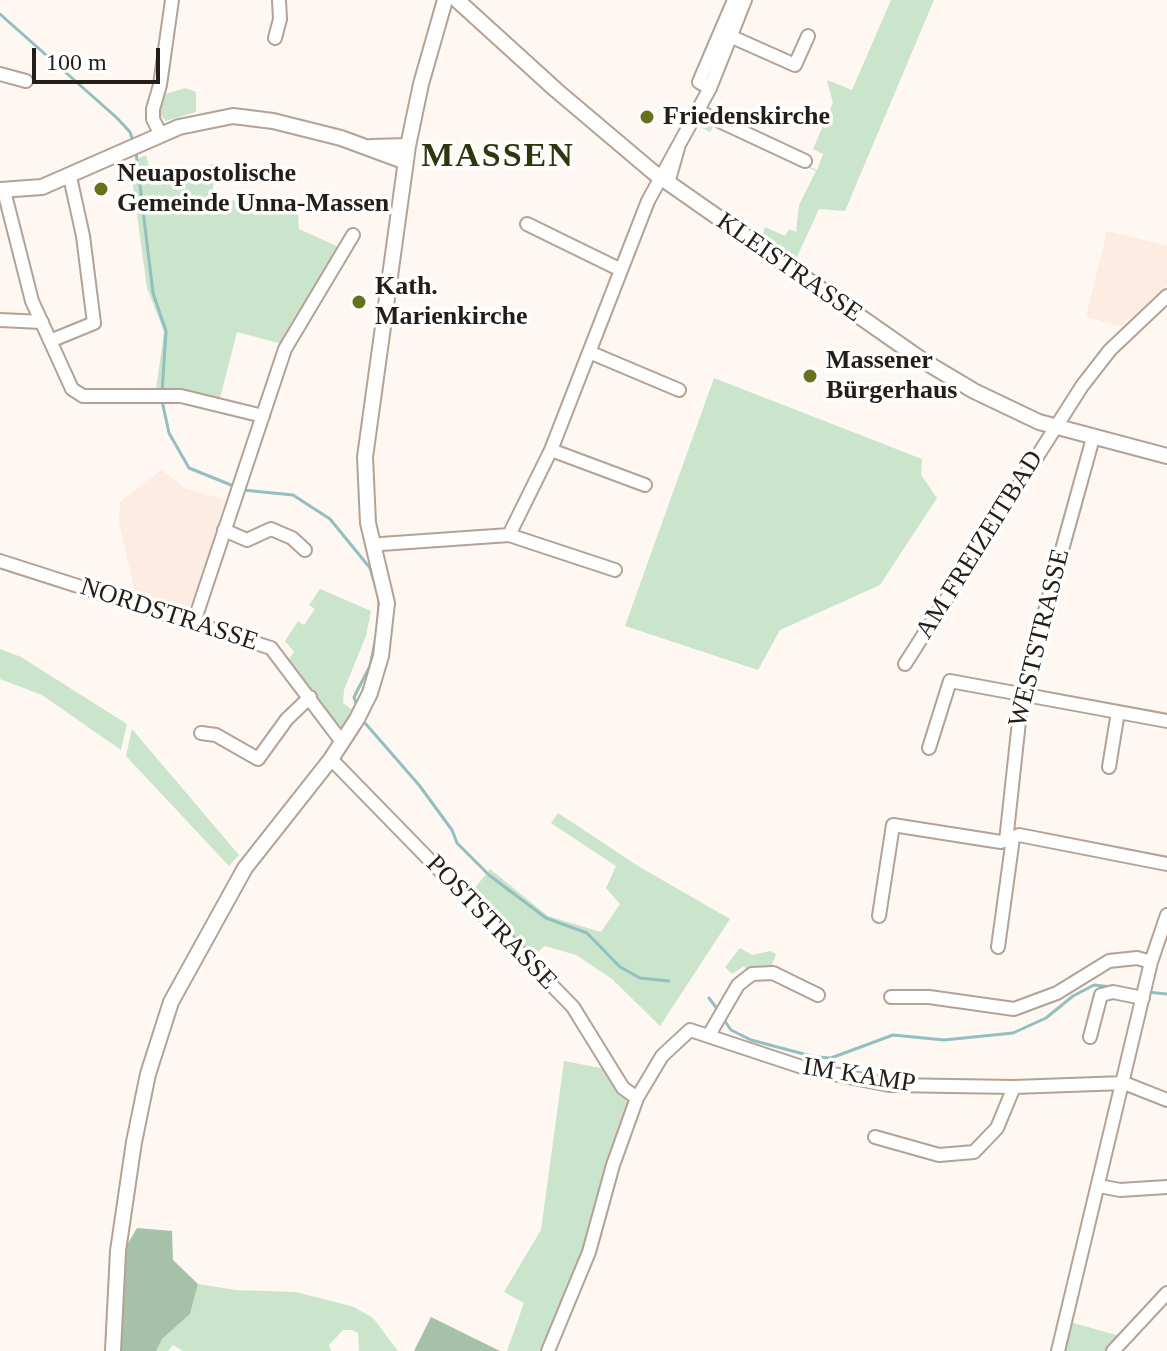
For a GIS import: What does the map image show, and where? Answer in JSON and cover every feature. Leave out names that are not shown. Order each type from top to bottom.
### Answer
[{"type":"main road","points":[[113,1351],[118,1251],[134,1142],[148,1074],[166,1015],[188,967],[245,868],[342,742],[370,693],[386,633],[387,603],[368,523],[364,474],[407,154],[421,84],[445,0]]},
{"type":"main road","name":"KLEISTRASSE","points":[[457,0],[556,90],[664,180],[922,360],[1015,412],[1054,427],[1167,456]]},
{"type":"main road","points":[[2,190],[42,187],[199,120],[248,116],[407,154]]},
{"type":"street","points":[[161,135],[153,119],[153,109],[172,0]]},
{"type":"street","points":[[275,38],[280,19],[279,0]]},
{"type":"street","points":[[710,88],[699,82],[734,0]]},
{"type":"street","points":[[509,535],[551,450],[619,269],[710,88],[745,0]]},
{"type":"street","points":[[732,37],[795,65],[808,36]]},
{"type":"street","points":[[0,74],[26,81]]},
{"type":"street","points":[[698,111],[805,161]]},
{"type":"street","points":[[50,341],[94,323],[83,233],[70,177]]},
{"type":"street","points":[[2,190],[22,266],[42,322],[76,394],[167,395],[263,416]]},
{"type":"street","points":[[527,224],[619,269]]},
{"type":"street","points":[[194,622],[285,349],[353,235]]},
{"type":"street","name":"AM FREIZEITBAD","points":[[905,664],[1054,427],[1110,350],[1167,296]]},
{"type":"street","points":[[0,320],[42,322]]},
{"type":"street","points":[[589,352],[679,390]]},
{"type":"street","name":"WESTSTRASSE","points":[[998,947],[1022,694],[1093,438]]},
{"type":"street","points":[[551,450],[645,485]]},
{"type":"street","points":[[224,530],[247,540],[271,529],[292,538],[305,550]]},
{"type":"street","points":[[381,544],[509,535],[615,570]]},
{"type":"street","name":"NORDSTRASSE","points":[[0,561],[271,648],[342,742]]},
{"type":"street","points":[[929,748],[950,681],[1167,721]]},
{"type":"street","points":[[201,733],[216,735],[258,759],[287,719],[310,697]]},
{"type":"street","points":[[1109,767],[1118,712]]},
{"type":"street","name":"POSTSTRASSE","points":[[331,759],[573,1007],[623,1088],[637,1098]]},
{"type":"street","points":[[879,916],[893,825],[1010,839],[1019,835],[1167,864]]},
{"type":"street","points":[[1058,1351],[1151,962],[1167,915]]},
{"type":"street","points":[[891,997],[929,997],[1014,1009],[1057,993],[1109,961],[1137,958],[1151,962]]},
{"type":"street","points":[[709,1035],[742,980],[758,972],[773,973],[818,995]]},
{"type":"street","points":[[1090,1037],[1101,995],[1113,992],[1144,993]]},
{"type":"street","name":"IM KAMP","points":[[637,1098],[662,1056],[687,1031],[709,1035],[772,1059],[876,1083],[1014,1087],[1124,1083]]},
{"type":"street","points":[[1124,1083],[1167,1100]]},
{"type":"street","points":[[875,1137],[939,1155],[974,1152],[997,1128],[1014,1087]]},
{"type":"street","points":[[548,1351],[589,1252],[613,1165],[637,1098]]},
{"type":"street","points":[[1099,1186],[1120,1190],[1167,1187]]},
{"type":"street","points":[[1113,1351],[1167,1293]]},
{"type":"shaded area","points":[[1107,231],[1167,246],[1167,286],[1121,326],[1086,317]]},
{"type":"shaded area","points":[[162,470],[184,488],[225,500],[196,598],[183,612],[136,596],[119,522],[120,502]]},
{"type":"green space","points":[[891,0],[934,0],[845,211],[819,209],[796,259],[788,257],[761,239],[765,227],[785,236],[789,229],[796,232],[799,205],[816,171],[714,126],[710,132],[700,127],[710,122],[817,170],[823,154],[813,149],[833,103],[827,80],[852,90]]},
{"type":"green space","points":[[185,88],[196,92],[196,112],[166,121],[160,115],[163,95]]},
{"type":"green space","points":[[146,155],[154,185],[216,163],[212,196],[298,214],[299,229],[341,248],[282,344],[237,332],[220,398],[156,389],[164,332],[147,288],[130,163]]},
{"type":"green space","points":[[714,378],[922,459],[921,475],[937,498],[880,585],[780,630],[758,670],[625,626]]},
{"type":"green space","points":[[320,589],[371,611],[366,636],[344,690],[343,703],[354,711],[344,729],[338,730],[287,662],[294,652],[285,641],[298,621],[304,625],[315,609],[309,605]]},
{"type":"green space","points":[[0,649],[21,657],[127,724],[121,750],[42,695],[0,679]]},
{"type":"green space","points":[[132,729],[239,855],[229,866],[126,756]]},
{"type":"green space","points":[[558,813],[638,866],[730,919],[660,1026],[612,979],[576,955],[545,946],[533,956],[470,894],[490,869],[548,916],[601,932],[620,904],[606,888],[616,866],[551,823]]},
{"type":"green space","points":[[740,948],[752,955],[770,951],[776,954],[771,968],[747,971],[744,966],[732,974],[725,967]]},
{"type":"green space","points":[[564,1061],[606,1069],[628,1103],[628,1111],[606,1165],[582,1250],[543,1351],[507,1351],[524,1303],[504,1292],[541,1230]]},
{"type":"green space","points":[[137,1228],[172,1231],[173,1260],[198,1284],[190,1314],[162,1339],[156,1351],[118,1351],[124,1250]]},
{"type":"green space","points":[[198,1284],[236,1290],[296,1292],[354,1307],[373,1318],[398,1351],[359,1351],[358,1333],[343,1330],[329,1345],[331,1351],[183,1351],[173,1345],[168,1351],[156,1351],[162,1339],[190,1314]]},
{"type":"green space","points":[[431,1317],[500,1351],[414,1351]]},
{"type":"green space","points":[[1070,1322],[1120,1336],[1107,1351],[1062,1351]]},
{"type":"waterway","points":[[0,14],[117,118],[130,132],[133,141]]},
{"type":"waterway","points":[[136,152],[153,293],[166,331],[162,393]]},
{"type":"waterway","points":[[162,401],[169,433],[189,468],[236,487]]},
{"type":"waterway","points":[[243,490],[293,495],[330,519],[370,568],[379,598],[378,621]]},
{"type":"waterway","points":[[356,703],[354,697],[370,666],[377,632]]},
{"type":"waterway","points":[[365,723],[419,785],[452,830],[457,843],[489,875],[546,918],[587,933],[620,967],[640,978],[669,981]]},
{"type":"waterway","points":[[722,1017],[731,1030],[751,1040],[815,1057],[831,1058],[893,1035],[944,1040],[1013,1033],[1046,1018],[1073,996],[1094,985],[1112,987]]},
{"type":"waterway","points":[[1147,992],[1167,994]]},
{"type":"waterway","points":[[709,998],[718,1010]]},
{"type":"place","name":"Friedenskirche","points":[[647,117]]},
{"type":"place","name":"Neuapostolische Gemeinde Unna-Massen","points":[[101,189]]},
{"type":"place","name":"Kath. Marienkirche","points":[[359,302]]},
{"type":"place","name":"Massener Bürgerhaus","points":[[810,376]]},
{"type":"district","name":"MASSEN","points":[[498,157]]}]
